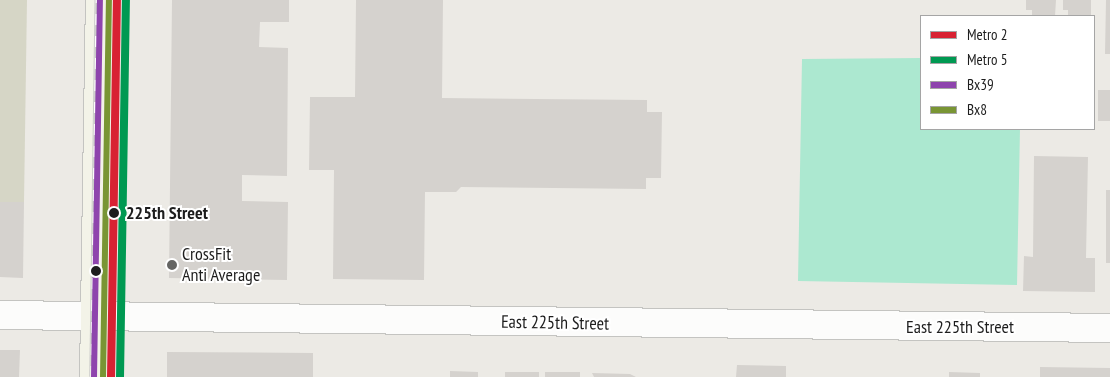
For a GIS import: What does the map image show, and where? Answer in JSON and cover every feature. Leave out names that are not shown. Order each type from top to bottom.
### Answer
[{"type":"main road","points":[[94,377],[100,0]]},
{"type":"street","name":"East 225th Street","points":[[0,315],[1110,328]]},
{"type":"shaded area","points":[[0,0],[27,0],[24,202],[0,202]]},
{"type":"green space","points":[[920,58],[920,130],[1020,130],[1017,285],[798,281],[802,59]]},
{"type":"building","points":[[172,0],[289,0],[289,22],[260,22],[259,47],[288,48],[287,176],[242,175],[242,201],[288,202],[287,280],[169,278]]},
{"type":"building","points":[[356,0],[443,0],[442,98],[647,100],[647,112],[662,112],[661,178],[646,178],[646,189],[461,187],[456,192],[425,192],[424,280],[333,279],[334,170],[309,170],[310,97],[355,97]]},
{"type":"building","points":[[1026,0],[1056,0],[1055,15],[1032,15],[1032,10],[1026,10]]},
{"type":"building","points":[[1063,0],[1091,0],[1091,15],[1068,15],[1068,10],[1063,10]]},
{"type":"building","points":[[1106,0],[1110,0],[1110,54],[1105,54]]},
{"type":"building","points":[[1098,90],[1110,90],[1110,121],[1098,121]]},
{"type":"building","points":[[1034,156],[1088,157],[1086,258],[1095,258],[1095,292],[1023,291],[1024,256],[1033,257]]},
{"type":"building","points":[[1106,190],[1110,190],[1110,263],[1106,263]]},
{"type":"building","points":[[0,202],[24,202],[23,278],[0,277]]},
{"type":"building","points":[[0,350],[20,350],[19,377],[0,377]]},
{"type":"building","points":[[167,352],[313,353],[313,377],[167,377]]},
{"type":"building","points":[[737,365],[786,366],[786,377],[736,377]]},
{"type":"building","points":[[1040,367],[1110,368],[1110,377],[1040,377]]},
{"type":"building","points":[[450,371],[478,372],[478,377],[450,377]]},
{"type":"building","points":[[505,372],[539,372],[539,377],[505,377]]},
{"type":"building","points":[[545,372],[580,372],[580,377],[545,377]]},
{"type":"building","points":[[949,372],[980,373],[980,377],[949,377]]},
{"type":"building","points":[[592,373],[630,374],[636,377],[594,377]]},
{"type":"railway","points":[[92,377],[97,0]]},
{"type":"metro line","name":"2","points":[[111,377],[117,0]]},
{"type":"metro line","name":"5","points":[[120,377],[126,0]]},
{"type":"transit line","name":"Bx39","points":[[94,377],[100,0]]},
{"type":"transit line","name":"Bx8","points":[[103,377],[109,0]]},
{"type":"place","name":"225th Street","points":[[114,213]]},
{"type":"place","name":"CrossFit Anti Average","points":[[172,265]]}]
